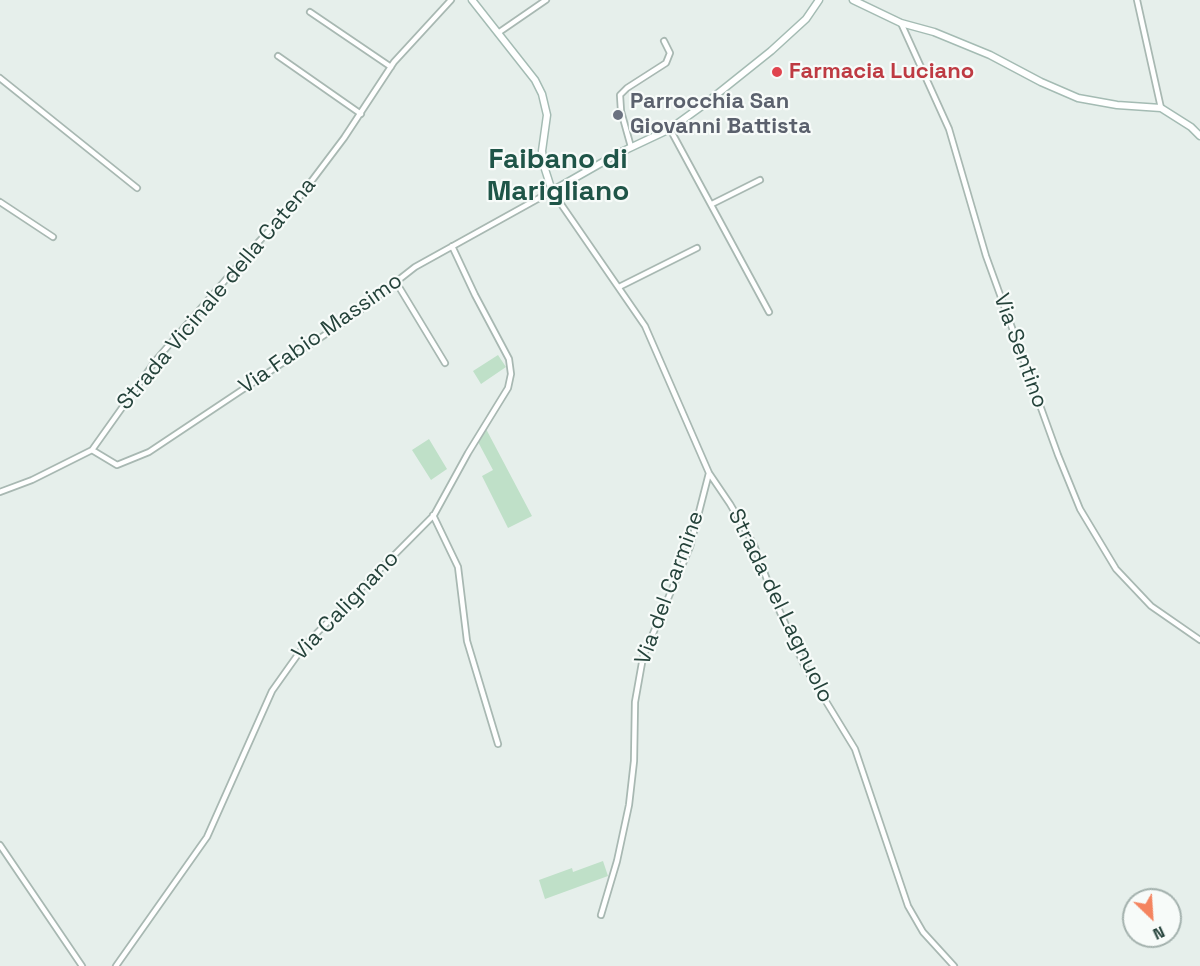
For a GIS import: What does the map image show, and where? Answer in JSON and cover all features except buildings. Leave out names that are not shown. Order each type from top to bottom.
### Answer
[{"type":"street","name":"Strada Vicinale della Catena","points":[[92,450],[151,367],[297,199],[344,138],[391,67],[451,0]]},
{"type":"street","points":[[472,0],[535,80],[543,96],[547,115],[542,151],[552,191],[645,326],[709,473]]},
{"type":"street","points":[[498,33],[546,0]]},
{"type":"street","points":[[552,191],[631,147],[670,129],[771,51],[806,19],[819,0]]},
{"type":"street","points":[[853,0],[901,23],[990,56],[1078,98],[1117,105],[1161,108],[1199,134]]},
{"type":"street","points":[[1137,0],[1161,108]]},
{"type":"street","points":[[310,12],[391,67]]},
{"type":"street","name":"Via Sentino","points":[[901,23],[948,129],[986,256],[1061,464],[1080,509],[1116,569],[1151,606],[1200,640]]},
{"type":"street","points":[[631,147],[621,111],[620,94],[666,63],[670,53],[664,40]]},
{"type":"street","points":[[278,56],[361,114]]},
{"type":"street","points":[[0,78],[137,188]]},
{"type":"street","points":[[670,129],[769,312]]},
{"type":"street","points":[[712,204],[760,180]]},
{"type":"street","name":"Via Fabio Massimo","points":[[92,450],[117,465],[149,452],[350,318],[415,267],[552,191]]},
{"type":"street","points":[[0,202],[53,237]]},
{"type":"street","name":"Via Calignano","points":[[116,966],[207,837],[272,692],[304,646],[433,515],[508,388],[511,374],[510,364],[452,246]]},
{"type":"street","points":[[619,287],[697,248]]},
{"type":"street","points":[[396,282],[445,363]]},
{"type":"street","points":[[0,492],[32,480],[92,450]]},
{"type":"street","name":"Via del Carmine","points":[[600,915],[617,861],[629,805],[634,761],[635,702],[643,657],[690,547],[709,473]]},
{"type":"street","name":"Strada del Lagnuolo","points":[[709,473],[754,545],[774,601],[805,667],[855,749],[908,906],[923,932],[954,966]]},
{"type":"street","points":[[433,515],[458,567],[467,641],[498,744]]},
{"type":"street","points":[[0,845],[82,966]]},
{"type":"green space","points":[[498,355],[506,367],[481,384],[473,371]]},
{"type":"green space","points":[[485,427],[532,516],[508,528],[482,476],[493,470],[477,440]]},
{"type":"green space","points":[[429,439],[447,469],[431,480],[412,450]]},
{"type":"green space","points":[[603,861],[608,876],[545,899],[539,880],[572,868],[573,872]]},
{"type":"place","name":"Farmacia Luciano","points":[[777,72]]},
{"type":"place","name":"Parrocchia San Giovanni Battista","points":[[618,115]]},
{"type":"district","name":"Faibano di Marigliano","points":[[558,176]]}]
